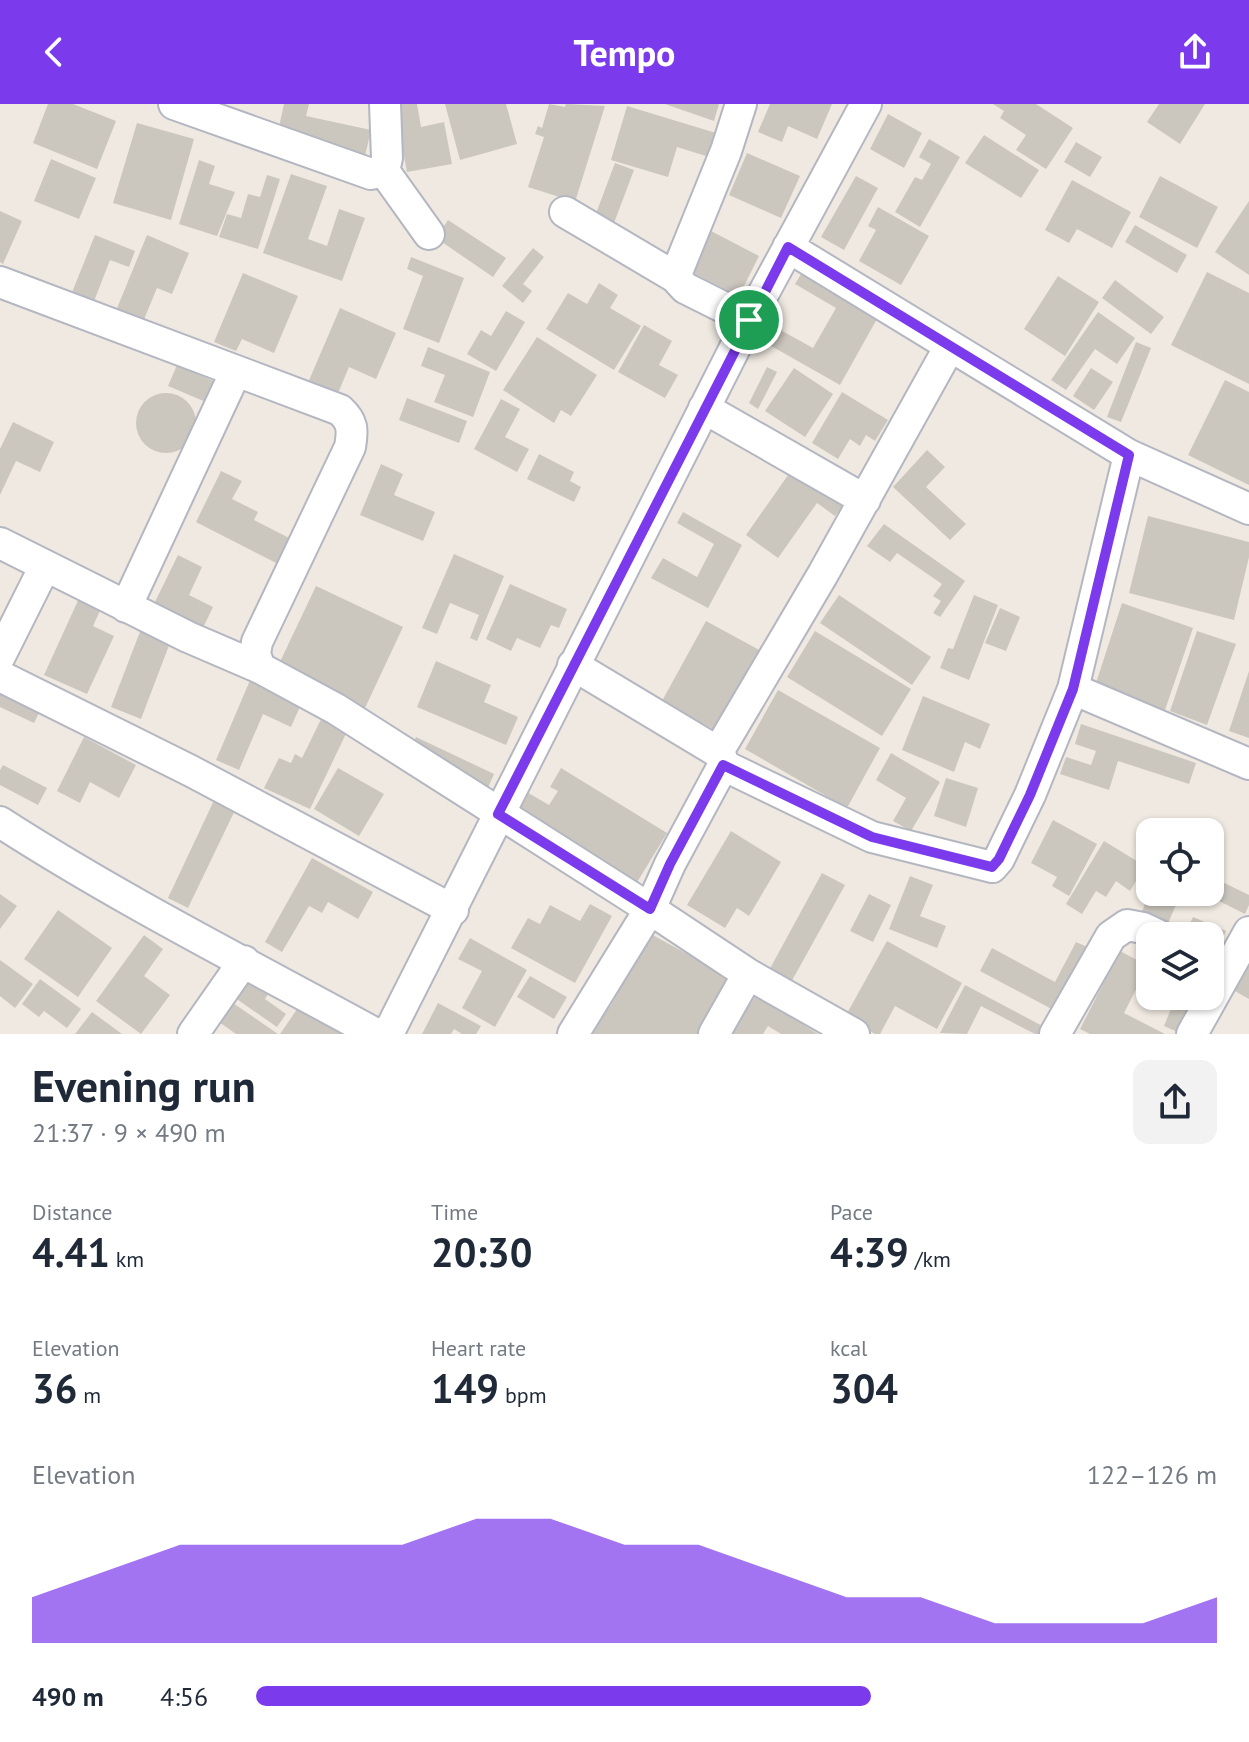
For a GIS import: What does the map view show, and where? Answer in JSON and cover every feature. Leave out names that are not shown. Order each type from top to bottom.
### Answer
[{"type":"street","points":[[174,104],[371,174],[384,171]]},
{"type":"street","points":[[385,104],[387,158],[384,171],[429,234]]},
{"type":"street","points":[[675,277],[726,151],[741,104]]},
{"type":"street","points":[[388,1034],[749,320],[866,104]]},
{"type":"street","points":[[565,212],[675,277],[685,288],[749,320]]},
{"type":"street","points":[[788,247],[1129,455],[1249,509]]},
{"type":"street","points":[[0,282],[340,410],[351,420],[353,431],[350,447],[257,642],[255,654],[260,668]]},
{"type":"street","points":[[573,1034],[650,909],[720,758],[950,346]]},
{"type":"street","points":[[126,607],[236,371]]},
{"type":"street","points":[[704,408],[865,500]]},
{"type":"street","points":[[573,665],[720,758],[872,837],[992,867],[1025,807],[1073,689],[1129,455]]},
{"type":"street","points":[[0,543],[188,637],[260,668],[336,709],[748,974],[854,1034]]},
{"type":"street","points":[[0,656],[45,566]]},
{"type":"street","points":[[0,676],[191,771],[453,910]]},
{"type":"street","points":[[1073,689],[1249,764]]},
{"type":"street","points":[[0,822],[129,900],[376,1034]]},
{"type":"street","points":[[1055,1034],[1111,936],[1127,925],[1136,927]]},
{"type":"street","points":[[1224,960],[1248,937]]},
{"type":"street","points":[[193,1034],[244,961]]},
{"type":"street","points":[[714,1034],[748,974]]},
{"type":"street","points":[[1192,1034],[1201,1010]]},
{"type":"building","points":[[48,104],[73,104],[116,121],[97,169],[33,143]]},
{"type":"building","points":[[284,104],[309,104],[306,116],[371,130],[365,156],[277,136]]},
{"type":"building","points":[[394,104],[417,104],[421,127],[444,122],[452,164],[407,172]]},
{"type":"building","points":[[445,104],[506,104],[517,144],[460,160]]},
{"type":"building","points":[[549,104],[565,107],[566,104],[605,106],[575,202],[528,187],[544,137],[535,134],[538,126],[542,128]]},
{"type":"building","points":[[665,104],[719,104],[714,121]]},
{"type":"building","points":[[770,104],[832,104],[817,139],[788,126],[782,142],[758,132]]},
{"type":"building","points":[[993,104],[1036,104],[1073,128],[1046,169],[1016,150],[1026,135],[1000,118],[1004,111]]},
{"type":"building","points":[[1159,104],[1205,104],[1180,144],[1147,122]]},
{"type":"building","points":[[627,106],[716,133],[709,157],[677,147],[668,177],[611,160]]},
{"type":"building","points":[[888,114],[922,133],[904,168],[870,149]]},
{"type":"building","points":[[137,123],[194,139],[171,220],[113,203]]},
{"type":"building","points":[[984,135],[1039,170],[1021,198],[965,163]]},
{"type":"building","points":[[929,139],[960,157],[920,227],[895,212],[915,177],[922,180],[931,164],[919,157]]},
{"type":"building","points":[[1076,142],[1102,157],[1090,177],[1064,162]]},
{"type":"building","points":[[747,153],[800,176],[781,218],[729,195]]},
{"type":"building","points":[[51,159],[96,178],[79,219],[34,201]]},
{"type":"building","points":[[199,160],[215,166],[209,184],[235,192],[217,236],[179,224]]},
{"type":"building","points":[[615,163],[634,170],[611,231],[592,224]]},
{"type":"building","points":[[291,174],[327,186],[308,239],[327,246],[339,209],[365,218],[342,281],[263,253]]},
{"type":"building","points":[[267,175],[280,179],[258,249],[219,237],[227,214],[241,218],[248,194],[260,197]]},
{"type":"building","points":[[856,176],[878,188],[844,250],[821,237]]},
{"type":"building","points":[[1160,176],[1218,207],[1197,248],[1139,217]]},
{"type":"building","points":[[1072,180],[1131,212],[1112,248],[1077,229],[1069,243],[1045,230]]},
{"type":"building","points":[[1249,201],[1249,275],[1215,252]]},
{"type":"building","points":[[878,207],[929,236],[901,285],[859,261],[876,230],[868,226]]},
{"type":"building","points":[[0,211],[22,221],[3,264],[0,262]]},
{"type":"building","points":[[448,220],[506,258],[493,277],[436,238]]},
{"type":"building","points":[[1135,225],[1187,255],[1177,273],[1125,242]]},
{"type":"building","points":[[711,231],[759,256],[739,296],[691,272]]},
{"type":"building","points":[[95,235],[135,251],[129,267],[110,260],[91,309],[69,300]]},
{"type":"building","points":[[147,235],[189,253],[172,294],[157,288],[140,329],[113,318]]},
{"type":"building","points":[[533,248],[544,257],[523,284],[532,291],[523,303],[502,286]]},
{"type":"building","points":[[411,257],[464,278],[439,343],[403,329],[423,276],[407,269]]},
{"type":"building","points":[[806,266],[882,310],[840,385],[766,343],[775,327],[813,348],[836,308],[795,284]]},
{"type":"building","points":[[1207,272],[1249,293],[1249,384],[1171,345]]},
{"type":"building","points":[[243,273],[298,296],[274,353],[242,339],[236,351],[214,342]]},
{"type":"building","points":[[1058,276],[1099,302],[1065,356],[1024,329]]},
{"type":"building","points":[[1115,280],[1164,317],[1151,334],[1102,298]]},
{"type":"building","points":[[599,283],[618,295],[610,308],[641,326],[614,370],[546,329],[568,293],[587,304]]},
{"type":"building","points":[[340,308],[396,333],[376,379],[349,367],[336,398],[307,385]]},
{"type":"building","points":[[506,311],[525,322],[496,371],[467,354],[481,330],[491,336]]},
{"type":"building","points":[[1098,312],[1135,338],[1117,364],[1095,349],[1066,390],[1051,380]]},
{"type":"building","points":[[644,325],[672,341],[659,365],[678,375],[665,398],[618,372]]},
{"type":"building","points":[[537,337],[597,375],[571,416],[561,410],[554,423],[503,390]]},
{"type":"building","points":[[1136,342],[1151,348],[1121,422],[1107,417]]},
{"type":"building","points":[[428,347],[490,372],[473,417],[434,402],[445,375],[421,366]]},
{"type":"building","points":[[177,365],[222,385],[213,405],[168,386]]},
{"type":"building","points":[[767,367],[777,372],[758,409],[749,403]]},
{"type":"building","points":[[794,368],[833,394],[805,437],[765,411]]},
{"type":"building","points":[[1091,368],[1113,382],[1094,410],[1073,396]]},
{"type":"building","points":[[1225,380],[1249,392],[1249,485],[1188,455]]},
{"type":"building","points":[[842,392],[888,420],[875,441],[866,435],[860,446],[850,439],[838,459],[812,443]]},
{"type":"building","points":[[166,393],[178,395],[187,402],[194,411],[194,435],[187,444],[178,451],[166,453],[154,451],[145,444],[138,435],[136,423],[138,411],[145,402],[154,395]]},
{"type":"building","points":[[407,398],[467,421],[459,443],[399,420]]},
{"type":"building","points":[[501,399],[520,409],[505,437],[529,449],[517,472],[474,449]]},
{"type":"building","points":[[13,422],[54,442],[40,472],[16,461],[0,495],[0,449]]},
{"type":"building","points":[[927,450],[945,467],[926,487],[966,524],[950,540],[893,487]]},
{"type":"building","points":[[539,454],[574,472],[570,481],[581,487],[574,502],[527,479]]},
{"type":"building","points":[[381,464],[403,474],[394,495],[435,512],[423,541],[360,515]]},
{"type":"building","points":[[793,468],[844,504],[835,516],[817,503],[778,558],[746,535]]},
{"type":"building","points":[[221,471],[242,481],[232,499],[258,512],[254,520],[295,541],[282,566],[196,522]]},
{"type":"building","points":[[683,512],[742,545],[708,608],[651,578],[663,558],[697,577],[714,544],[677,523]]},
{"type":"building","points":[[1148,516],[1249,542],[1249,557],[1234,620],[1129,593]]},
{"type":"building","points":[[884,524],[965,581],[940,617],[933,613],[941,601],[933,596],[942,584],[897,553],[890,562],[867,546]]},
{"type":"building","points":[[454,554],[504,576],[477,641],[470,638],[479,615],[450,603],[437,634],[422,628]]},
{"type":"building","points":[[178,555],[202,567],[189,595],[213,607],[200,634],[151,610]]},
{"type":"building","points":[[510,584],[567,609],[559,628],[551,625],[540,648],[517,638],[511,651],[486,639]]},
{"type":"building","points":[[316,586],[403,627],[365,708],[278,666]]},
{"type":"building","points":[[81,594],[103,604],[93,626],[114,636],[87,694],[44,675]]},
{"type":"building","points":[[839,595],[931,657],[912,685],[820,623]]},
{"type":"building","points":[[974,595],[998,605],[969,680],[940,668],[948,648],[953,649]]},
{"type":"building","points":[[1122,603],[1193,628],[1165,710],[1095,686]]},
{"type":"building","points":[[1000,608],[1020,617],[1006,651],[985,643]]},
{"type":"building","points":[[706,621],[763,652],[719,732],[662,701]]},
{"type":"building","points":[[143,624],[173,635],[141,719],[111,707]]},
{"type":"building","points":[[815,631],[911,689],[882,736],[787,677]]},
{"type":"building","points":[[1197,631],[1236,644],[1207,725],[1170,711]]},
{"type":"building","points":[[436,661],[491,685],[484,702],[518,717],[506,745],[417,707]]},
{"type":"building","points":[[254,671],[306,693],[291,727],[263,714],[239,770],[216,760]]},
{"type":"building","points":[[1249,671],[1249,738],[1229,731]]},
{"type":"building","points":[[0,689],[41,709],[34,723],[0,707]]},
{"type":"building","points":[[778,690],[880,748],[847,808],[745,749]]},
{"type":"building","points":[[923,696],[990,724],[980,749],[965,742],[954,772],[902,750]]},
{"type":"building","points":[[327,707],[353,719],[310,809],[264,788],[279,758],[291,763],[295,754],[302,758]]},
{"type":"building","points":[[1081,724],[1196,763],[1189,784],[1118,761],[1109,790],[1060,774],[1066,757],[1091,765],[1096,751],[1075,744]]},
{"type":"building","points":[[84,737],[136,765],[119,798],[90,782],[80,803],[57,791]]},
{"type":"building","points":[[416,737],[494,774],[486,792],[408,754]]},
{"type":"building","points":[[891,753],[940,782],[911,831],[893,821],[906,798],[876,780]]},
{"type":"building","points":[[3,765],[47,788],[38,805],[0,785]]},
{"type":"building","points":[[338,768],[384,794],[359,836],[314,809]]},
{"type":"building","points":[[561,768],[667,833],[633,889],[511,814],[525,791],[549,805],[558,791],[550,787]]},
{"type":"building","points":[[946,778],[978,788],[966,827],[934,816]]},
{"type":"building","points":[[217,794],[238,804],[188,908],[168,898]]},
{"type":"building","points":[[1053,820],[1097,844],[1069,896],[1052,886],[1057,877],[1031,863]]},
{"type":"building","points":[[731,831],[781,862],[749,916],[737,908],[725,928],[687,905]]},
{"type":"building","points":[[1104,841],[1136,861],[1136,881],[1130,891],[1116,881],[1106,897],[1096,891],[1082,914],[1066,904]]},
{"type":"building","points":[[312,858],[373,892],[358,919],[328,902],[322,913],[309,906],[282,952],[265,942]]},
{"type":"building","points":[[822,873],[845,885],[789,986],[767,974]]},
{"type":"building","points":[[910,876],[933,885],[920,916],[946,926],[937,948],[889,929]]},
{"type":"building","points":[[1224,883],[1249,895],[1245,914],[1224,904]]},
{"type":"building","points":[[0,894],[17,906],[0,929]]},
{"type":"building","points":[[869,894],[891,905],[873,942],[850,931]]},
{"type":"building","points":[[590,904],[612,916],[575,983],[511,948],[528,918],[540,924],[550,905],[580,921]]},
{"type":"building","points":[[1144,906],[1176,906],[1169,922],[1139,919]]},
{"type":"building","points":[[58,910],[112,948],[78,997],[24,959]]},
{"type":"building","points":[[649,933],[731,978],[701,1034],[579,1034],[597,1000],[610,1007]]},
{"type":"building","points":[[144,935],[163,949],[144,976],[170,995],[141,1034],[96,1001]]},
{"type":"building","points":[[470,938],[527,970],[495,1027],[462,1008],[482,971],[458,959]]},
{"type":"building","points":[[887,941],[962,983],[937,1029],[895,1006],[880,1034],[845,1017]]},
{"type":"building","points":[[1076,942],[1094,950],[1061,1014],[980,971],[992,948],[1055,982]]},
{"type":"building","points":[[1120,951],[1136,960],[1136,990],[1124,1013],[1165,1034],[1090,1034],[1080,1029]]},
{"type":"building","points":[[1249,959],[1249,999],[1233,990]]},
{"type":"building","points":[[0,960],[33,984],[15,1008],[0,996]]},
{"type":"building","points":[[251,968],[274,984],[265,999],[286,1014],[277,1027],[231,995]]},
{"type":"building","points":[[530,976],[567,997],[554,1019],[517,997]]},
{"type":"building","points":[[40,979],[81,1009],[67,1028],[44,1011],[39,1017],[22,1004]]},
{"type":"building","points":[[965,985],[1050,1030],[1047,1034],[1035,1034],[981,1006],[967,1034],[940,1033]]},
{"type":"building","points":[[756,995],[818,1034],[781,1034],[768,1026],[763,1034],[731,1034]]},
{"type":"building","points":[[304,999],[346,1034],[280,1034]]},
{"type":"building","points":[[233,1003],[278,1034],[236,1034],[219,1022]]},
{"type":"building","points":[[438,1003],[481,1026],[476,1034],[462,1034],[454,1029],[451,1034],[422,1034]]},
{"type":"building","points":[[1171,1010],[1193,1010],[1182,1034],[1164,1026]]},
{"type":"building","points":[[92,1012],[122,1034],[75,1034]]},
{"type":"route","points":[[788,247],[1129,455],[1073,689],[1030,795],[999,859],[992,867],[872,837],[723,765],[670,864],[650,909],[498,814],[749,320],[788,247]]}]
